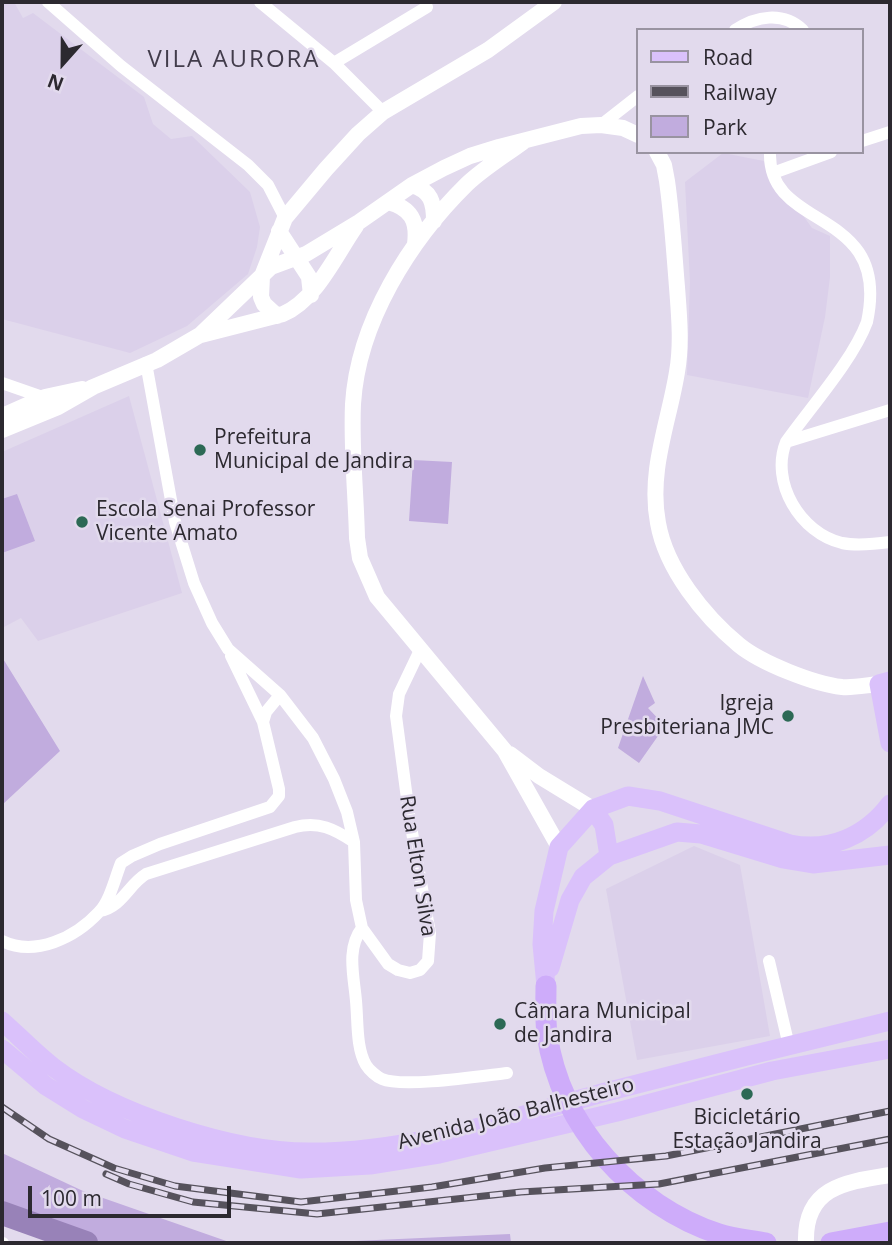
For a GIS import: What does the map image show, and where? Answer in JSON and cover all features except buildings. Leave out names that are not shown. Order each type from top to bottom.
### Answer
[{"type":"highway","points":[[546,986],[547,1034],[553,1060],[566,1094],[587,1135],[610,1165],[637,1189],[670,1212],[720,1234],[766,1243]]},
{"type":"highway","points":[[831,1243],[890,1232]]},
{"type":"main road","points":[[885,682],[890,743]]},
{"type":"main road","points":[[546,986],[542,944],[544,911],[558,847],[593,809],[628,796],[660,801],[805,847],[837,843],[853,837],[880,818],[890,804]]},
{"type":"main road","points":[[593,809],[604,825],[609,856]]},
{"type":"main road","points":[[546,986],[570,900],[583,877],[609,856],[677,832],[701,834],[783,859],[813,864],[890,855]]},
{"type":"main road","points":[[558,847],[583,877]]},
{"type":"main road","name":"Avenida João Balhesteiro","points":[[2,1021],[54,1067],[106,1099],[190,1132],[251,1146],[310,1153],[369,1148],[445,1136],[704,1066],[890,1021]]},
{"type":"main road","name":"Avenida João Balhesteiro","points":[[2,1049],[46,1086],[83,1109],[125,1129],[193,1153],[301,1169],[370,1165],[439,1154],[617,1112],[772,1071],[890,1049]]},
{"type":"street","points":[[48,2],[121,66],[248,165],[268,186],[282,225],[309,278],[312,295]]},
{"type":"street","points":[[260,2],[334,63],[383,112]]},
{"type":"street","points":[[277,316],[264,304],[261,297],[262,276],[282,225],[341,151],[383,112],[488,50],[554,2]]},
{"type":"street","points":[[334,63],[427,7]]},
{"type":"street","points":[[738,28],[750,20],[766,18],[792,21],[801,28]]},
{"type":"street","points":[[601,124],[636,98]]},
{"type":"street","points":[[2,416],[93,387],[157,360],[201,335],[271,267],[298,258],[359,222],[412,185],[470,156],[560,130],[601,124],[623,128],[636,134]]},
{"type":"street","points":[[864,140],[890,132]]},
{"type":"street","points":[[523,142],[475,177],[435,220],[415,244],[385,294],[371,324],[354,402],[354,444],[360,558],[377,597],[505,751],[558,847]]},
{"type":"street","points":[[658,154],[664,165],[667,181],[680,329],[678,371],[657,470],[658,523],[665,547],[696,598],[715,622],[741,647],[788,671],[816,681],[844,687],[885,682]]},
{"type":"street","points":[[770,154],[773,173],[790,198],[838,225],[859,242],[869,256],[875,289],[866,324],[856,346],[786,442],[780,455],[783,481],[794,508],[813,529],[825,537],[847,544],[889,545]]},
{"type":"street","points":[[773,173],[825,154]]},
{"type":"street","points":[[412,185],[424,189],[430,197],[435,220]]},
{"type":"street","points":[[388,202],[411,213],[415,244]]},
{"type":"street","points":[[201,335],[296,309],[312,295],[359,222]]},
{"type":"street","name":"Rua Elton Silva","points":[[146,363],[182,551],[212,623],[228,649],[280,695],[313,738],[347,812],[354,842],[356,900],[362,928],[382,959],[398,970],[410,973],[420,970],[428,961],[430,933],[410,821],[396,716],[399,694],[420,650]]},
{"type":"street","points":[[2,383],[51,402]]},
{"type":"street","points":[[2,430],[51,402]]},
{"type":"street","points":[[786,442],[890,410]]},
{"type":"street","points":[[100,911],[121,863],[126,859],[160,844],[270,807],[276,802],[279,789],[263,722],[228,649]]},
{"type":"street","points":[[263,722],[266,712],[280,695]]},
{"type":"street","points":[[505,751],[539,776],[593,809]]},
{"type":"street","points":[[2,941],[22,948],[37,948],[57,941],[100,911],[116,905],[146,874],[295,827],[323,825],[354,842]]},
{"type":"street","points":[[362,928],[354,939],[352,962],[360,1046],[366,1065],[375,1074],[383,1080],[400,1083],[507,1073]]},
{"type":"street","points":[[769,961],[789,1046]]},
{"type":"street","points":[[806,1243],[805,1227],[819,1197],[829,1190],[858,1180],[890,1175]]},
{"type":"shaded area","points":[[2,2],[14,2],[23,18],[33,13],[144,97],[153,124],[171,139],[192,136],[250,192],[260,227],[248,274],[187,326],[130,353],[2,319]]},
{"type":"shaded area","points":[[722,154],[764,161],[812,228],[830,236],[830,277],[825,317],[808,398],[687,375],[690,282],[685,182]]},
{"type":"shaded area","name":"Escola Senai Professor Vicente Amato","points":[[129,396],[182,593],[38,641],[21,618],[2,628],[2,452]]},
{"type":"shaded area","points":[[694,846],[740,865],[770,1036],[637,1060],[606,889]]},
{"type":"green space","points":[[413,460],[452,462],[448,524],[409,521]]},
{"type":"green space","points":[[17,494],[35,541],[2,553],[2,499]]},
{"type":"green space","points":[[2,657],[60,751],[2,805]]},
{"type":"green space","points":[[643,676],[655,703],[648,708],[665,726],[639,763],[618,748]]},
{"type":"green space","points":[[2,1153],[83,1191],[232,1243],[65,1243],[17,1226],[2,1218]]},
{"type":"green space","points":[[510,1234],[511,1243],[310,1243]]},
{"type":"waterway","points":[[2,1213],[86,1243]]},
{"type":"railway","points":[[2,1107],[49,1139],[114,1168],[175,1186],[301,1202],[432,1187],[545,1168],[666,1156],[890,1111]]},
{"type":"railway","points":[[106,1174],[129,1184],[193,1202],[317,1214],[521,1192],[659,1184],[890,1139]]},
{"type":"place","name":"Prefeitura Municipal de Jandira","points":[[200,450]]},
{"type":"place","name":"Escola Senai Professor Vicente Amato","points":[[82,522]]},
{"type":"place","name":"Igreja Presbiteriana JMC","points":[[788,716]]},
{"type":"place","name":"Câmara Municipal de Jandira","points":[[500,1024]]},
{"type":"place","name":"Bicicletário Estação Jandira","points":[[747,1094]]},
{"type":"district","name":"VILA AURORA","points":[[234,60]]}]
